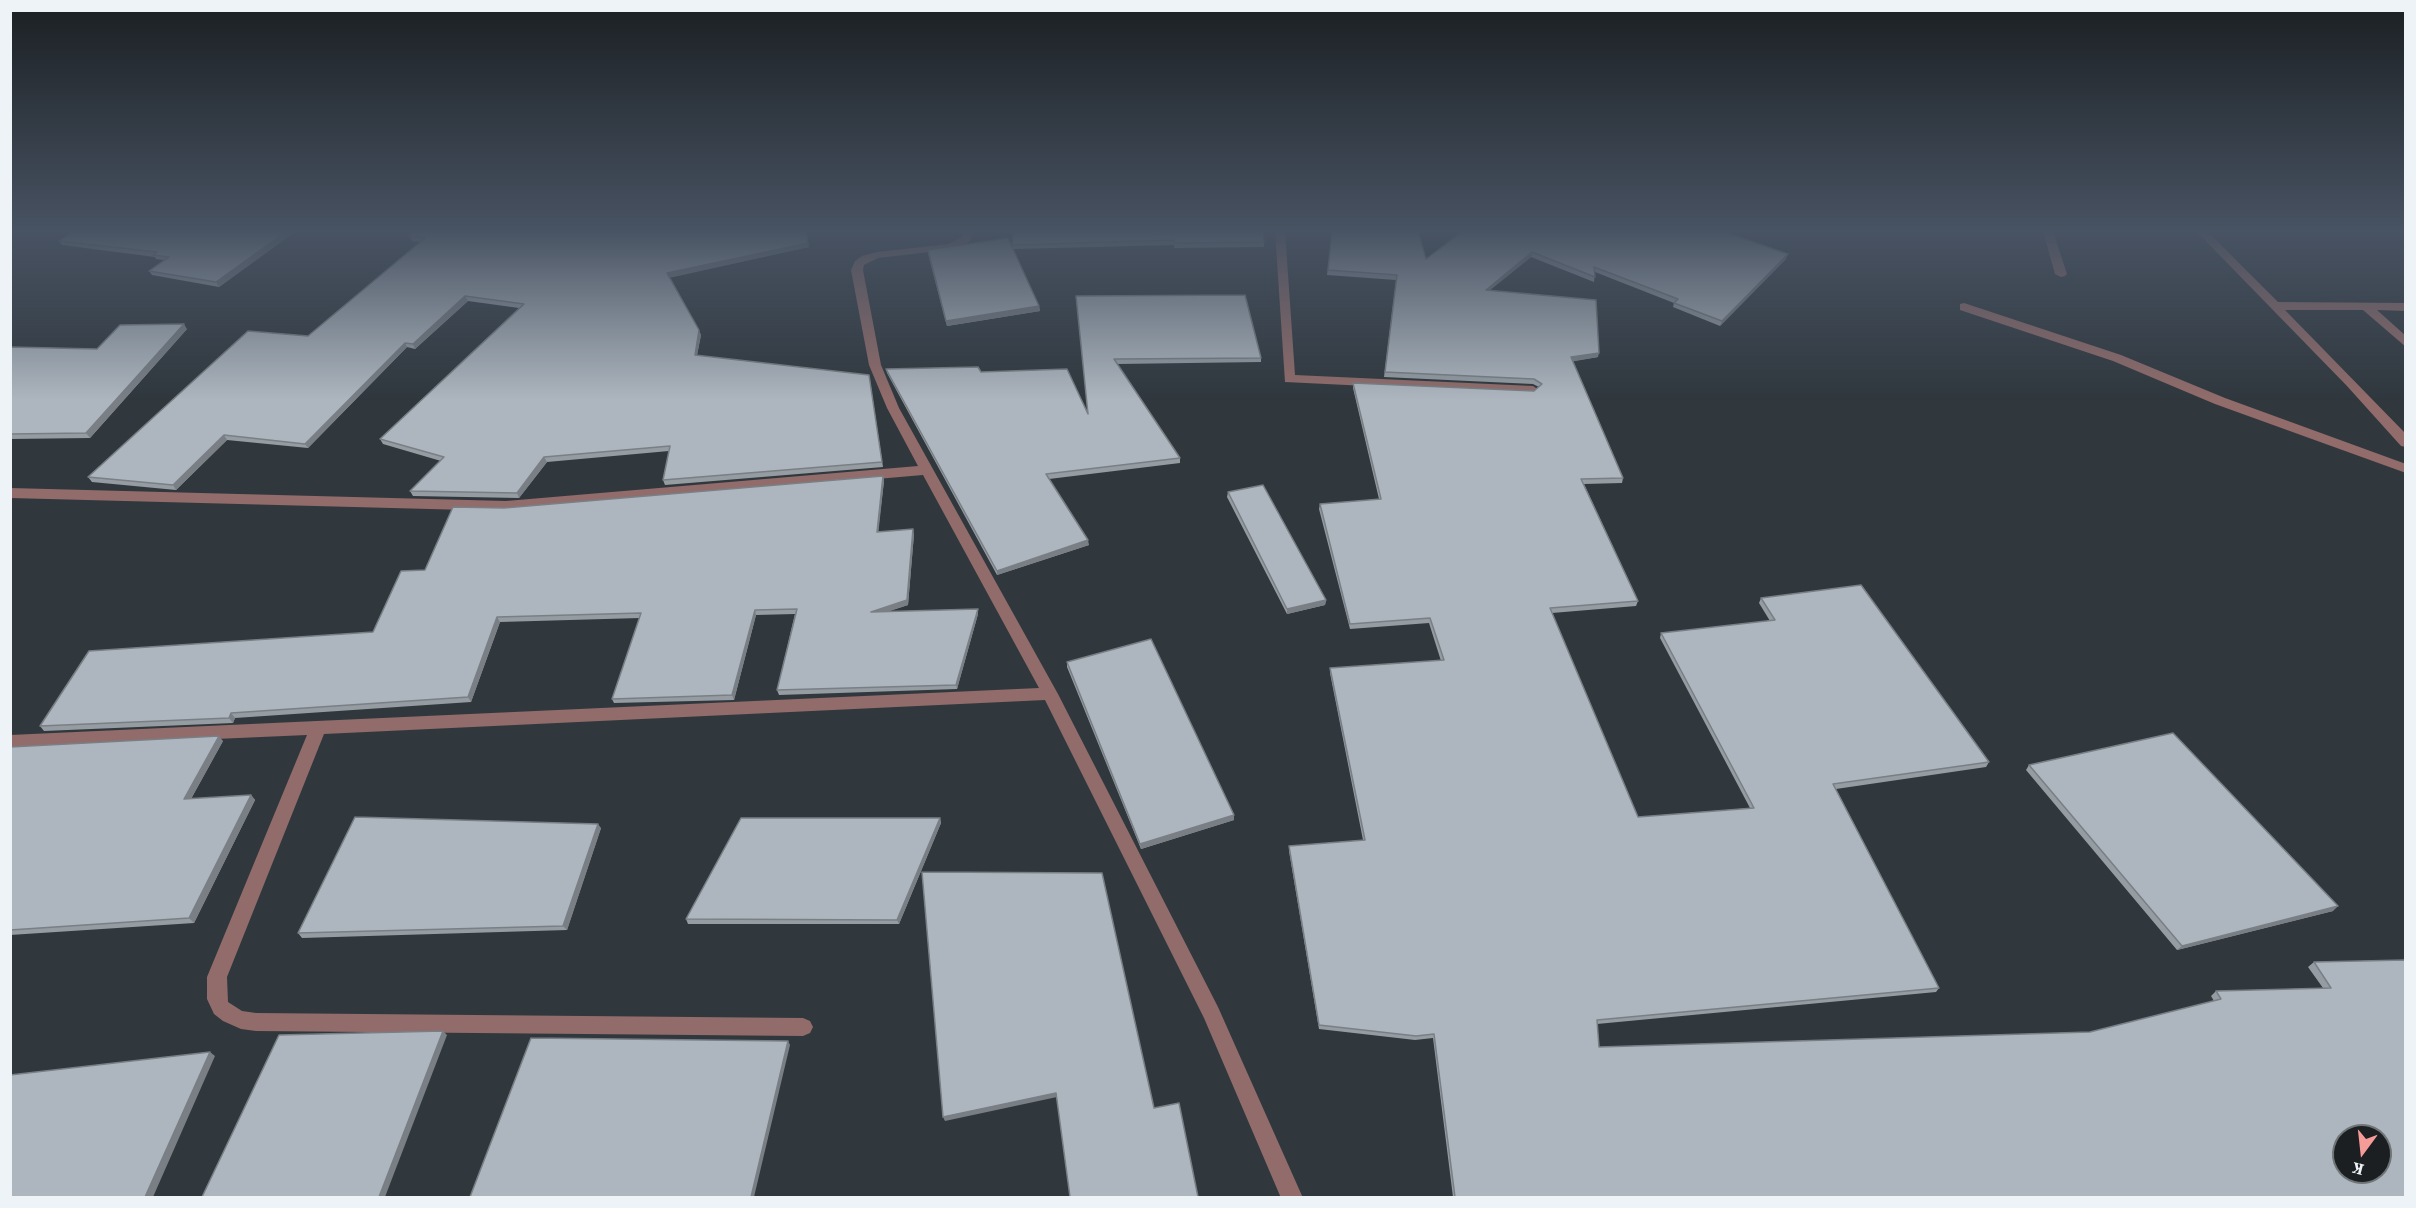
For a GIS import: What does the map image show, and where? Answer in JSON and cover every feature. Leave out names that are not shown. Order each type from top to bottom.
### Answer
[{"type":"street","points":[[860,287],[875,365],[893,408],[1050,694],[1211,1013],[1293,1197]]},
{"type":"street","points":[[1283,287],[1289,379],[1533,390]]},
{"type":"street","points":[[2257,287],[2406,443]]},
{"type":"street","points":[[2275,306],[2406,307]]},
{"type":"street","points":[[1964,307],[2117,358],[2220,401],[2406,469]]},
{"type":"street","points":[[2366,307],[2406,343]]},
{"type":"street","points":[[10,494],[506,506],[928,470]]},
{"type":"street","points":[[10,742],[1050,694]]},
{"type":"street","points":[[318,728],[217,977],[217,999],[221,1008],[230,1015],[241,1020],[256,1022],[803,1027]]},
{"type":"building","points":[[366,287],[675,287],[699,330],[695,355],[869,375],[882,462],[663,480],[670,446],[544,457],[517,493],[410,491],[444,457],[380,439],[524,304],[465,296],[413,344],[405,343],[305,444],[224,435],[173,485],[88,477],[248,331],[308,336]]},
{"type":"building","points":[[937,287],[1031,287],[1039,306],[946,321]]},
{"type":"building","points":[[1395,287],[1489,287],[1486,290],[1596,300],[1599,353],[1571,357],[1623,478],[1581,479],[1638,601],[1550,608],[1638,817],[1754,808],[1661,633],[1775,620],[1761,598],[1861,585],[1989,762],[1833,784],[1939,988],[1597,1020],[1599,1047],[2090,1032],[2221,999],[2216,991],[2331,988],[2314,962],[2406,960],[2406,1197],[1455,1197],[1434,1034],[1416,1036],[1319,1025],[1289,846],[1365,840],[1330,668],[1444,660],[1430,618],[1350,624],[1320,504],[1381,499],[1353,383],[1534,391],[1542,384],[1534,379],[1385,372]]},
{"type":"building","points":[[1647,287],[1755,287],[1722,321],[1674,303],[1678,299]]},
{"type":"building","points":[[1245,295],[1261,358],[1114,359],[1180,458],[1046,474],[1088,540],[997,571],[886,369],[978,367],[981,372],[1067,369],[1088,414],[1076,296]]},
{"type":"building","points":[[184,324],[86,433],[10,434],[10,347],[97,349],[120,325]]},
{"type":"building","points":[[883,476],[877,532],[913,529],[907,600],[871,612],[978,609],[956,685],[777,690],[797,609],[755,610],[732,695],[612,699],[641,613],[497,617],[468,697],[231,713],[229,718],[40,726],[89,651],[373,632],[401,571],[425,570],[453,507],[504,508]]},
{"type":"building","points":[[1263,485],[1326,600],[1287,609],[1228,492]]},
{"type":"building","points":[[1151,639],[1234,815],[1140,844],[1067,662]]},
{"type":"building","points":[[2173,733],[2338,906],[2182,946],[2029,765]]},
{"type":"building","points":[[219,736],[184,799],[251,795],[189,918],[10,930],[10,747]]},
{"type":"building","points":[[355,817],[598,824],[563,926],[298,933]]},
{"type":"building","points":[[741,818],[940,818],[897,920],[686,919]]},
{"type":"building","points":[[922,872],[1102,873],[1154,1108],[1179,1103],[1198,1197],[1070,1197],[1056,1093],[943,1117]]},
{"type":"building","points":[[443,1031],[379,1197],[202,1197],[279,1035]]},
{"type":"building","points":[[531,1038],[788,1041],[751,1197],[470,1197]]},
{"type":"building","points":[[210,1052],[145,1197],[10,1197],[10,1075]]}]
